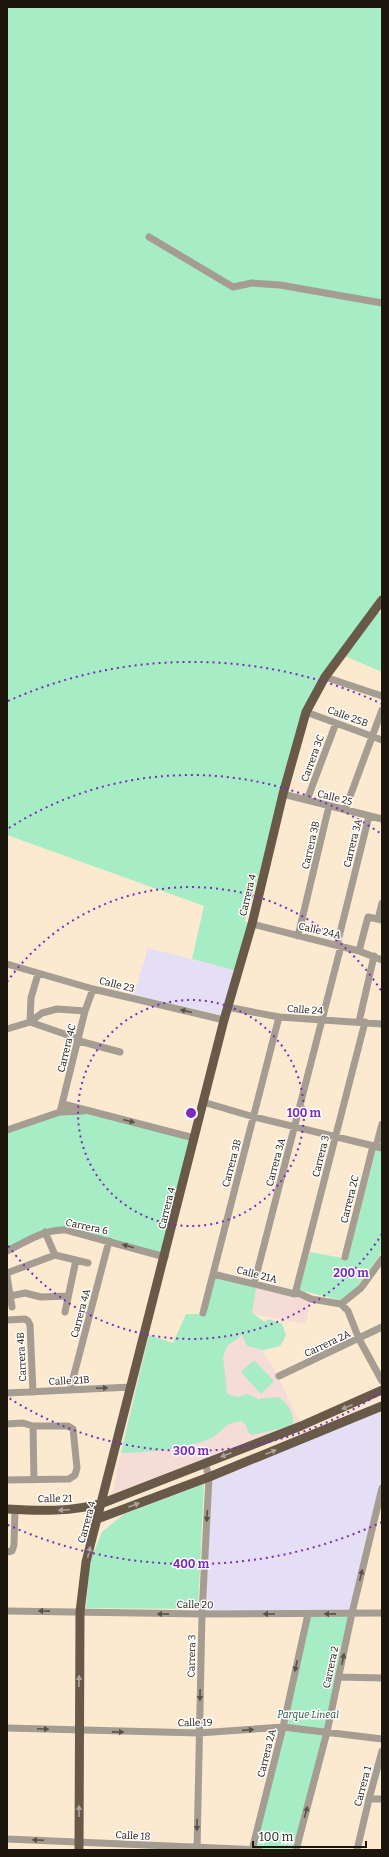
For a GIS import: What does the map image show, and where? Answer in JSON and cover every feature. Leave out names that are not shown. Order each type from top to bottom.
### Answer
[{"type":"main road","name":"Carrera 4","points":[[79,1846],[80,1612],[86,1562],[165,1257],[224,1020],[252,924],[283,794],[306,712],[324,677],[380,605]]},
{"type":"main road","points":[[102,1503],[301,1426],[382,1390]]},
{"type":"main road","points":[[97,1519],[209,1477],[382,1406]]},
{"type":"main road","name":"Calle 21","points":[[11,1509],[65,1510],[86,1508],[102,1503]]},
{"type":"street","points":[[149,237],[234,286],[252,283],[280,285],[382,303]]},
{"type":"street","points":[[324,677],[382,696]]},
{"type":"street","points":[[374,694],[382,699]]},
{"type":"street","points":[[345,810],[371,736],[382,710]]},
{"type":"street","name":"Calle 25B","points":[[306,712],[382,740]]},
{"type":"street","name":"Carrera 3C","points":[[307,800],[336,723]]},
{"type":"street","name":"Calle 25","points":[[283,794],[369,816],[381,817]]},
{"type":"street","name":"Carrera 3B","points":[[298,936],[329,806]]},
{"type":"street","name":"Carrera 3A","points":[[339,945],[369,816]]},
{"type":"street","points":[[359,951],[368,917],[380,920],[382,903]]},
{"type":"street","name":"Calle 24A","points":[[252,924],[339,945],[382,958]]},
{"type":"street","points":[[322,1021],[339,945]]},
{"type":"street","points":[[362,1022],[374,956]]},
{"type":"street","name":"Calle 23","points":[[7,964],[93,989],[224,1020]]},
{"type":"street","points":[[30,1022],[31,998],[38,974]]},
{"type":"street","name":"Carrera 4C","points":[[60,1112],[85,1012],[93,989]]},
{"type":"street","name":"Calle 24","points":[[228,1007],[279,1017],[382,1024]]},
{"type":"street","points":[[7,1029],[30,1022],[42,1013],[57,1009],[85,1012]]},
{"type":"street","name":"Carrera 3B","points":[[203,1313],[279,1017]]},
{"type":"street","name":"Carrera 3A","points":[[254,1284],[322,1021]]},
{"type":"street","points":[[30,1022],[79,1040],[120,1052]]},
{"type":"street","name":"Carrera 3","points":[[296,1293],[362,1022]]},
{"type":"street","points":[[203,1102],[254,1117],[377,1147]]},
{"type":"street","points":[[63,1104],[194,1138]]},
{"type":"street","points":[[7,1130],[60,1112],[91,1111]]},
{"type":"street","name":"Carrera 2C","points":[[345,1257],[377,1147],[382,1124]]},
{"type":"street","name":"Carrera 6","points":[[7,1251],[45,1232],[66,1230],[165,1257]]},
{"type":"street","points":[[45,1232],[55,1256]]},
{"type":"street","name":"Carrera 4A","points":[[70,1390],[109,1241]]},
{"type":"street","points":[[12,1307],[7,1275],[55,1256],[88,1263]]},
{"type":"street","points":[[382,1259],[361,1288],[341,1304],[348,1311],[359,1339],[382,1381]]},
{"type":"street","points":[[65,1312],[76,1260]]},
{"type":"street","name":"Calle 21A","points":[[213,1274],[341,1304]]},
{"type":"street","points":[[10,1296],[25,1293],[41,1297],[68,1296]]},
{"type":"street","name":"Carrera 4B","points":[[7,1320],[25,1319],[28,1321],[33,1392]]},
{"type":"street","name":"Carrera 2A","points":[[279,1376],[382,1327]]},
{"type":"street","name":"Calle 21B","points":[[7,1393],[131,1387]]},
{"type":"street","points":[[7,1424],[23,1423],[33,1426],[68,1426],[73,1429],[77,1468],[75,1475],[69,1479],[7,1480]]},
{"type":"street","points":[[33,1426],[34,1480]]},
{"type":"street","name":"Carrera 3","points":[[197,1849],[202,1614],[209,1477],[205,1463]]},
{"type":"street","name":"Carrera 2","points":[[296,1850],[327,1732],[352,1613],[382,1488]]},
{"type":"street","points":[[10,1551],[14,1545],[11,1509]]},
{"type":"street","name":"Calle 20","points":[[7,1611],[202,1614],[382,1613]]},
{"type":"street","name":"Carrera 2A","points":[[254,1850],[308,1614]]},
{"type":"street","points":[[339,1677],[382,1678]]},
{"type":"street","name":"Calle 19","points":[[7,1728],[199,1733],[283,1727],[382,1739]]},
{"type":"street","name":"Carrera 1","points":[[358,1850],[369,1798],[382,1751]]},
{"type":"street","points":[[369,1798],[382,1799]]},
{"type":"street","name":"Calle 18","points":[[7,1839],[79,1846],[254,1850]]},
{"type":"shaded area","points":[[148,948],[237,971],[225,1016],[134,995]]},
{"type":"shaded area","points":[[215,1275],[311,1299],[306,1324],[253,1314],[265,1322],[269,1319],[282,1324],[286,1335],[284,1342],[280,1346],[263,1351],[276,1372],[301,1426],[112,1494],[142,1357],[149,1335],[173,1343],[186,1314],[205,1314]]},
{"type":"shaded area","points":[[382,1406],[382,1488],[352,1613],[202,1614],[209,1477]]},
{"type":"green space","points":[[7,7],[382,7],[382,598],[306,712],[247,916],[244,921],[250,923],[237,971],[192,959],[204,906],[7,835]]},
{"type":"green space","points":[[378,612],[382,613],[382,672],[345,656]]},
{"type":"green space","points":[[91,1111],[194,1138],[165,1257],[54,1230],[7,1251],[7,1130],[60,1112]]},
{"type":"green space","points":[[376,1150],[382,1152],[382,1252],[356,1289],[340,1300],[299,1290],[310,1252],[348,1259]]},
{"type":"green space","points":[[215,1275],[256,1288],[252,1313],[265,1322],[269,1319],[282,1324],[286,1335],[280,1346],[263,1350],[247,1346],[242,1335],[227,1346],[223,1357],[227,1394],[238,1397],[247,1394],[258,1399],[278,1397],[289,1408],[293,1423],[287,1427],[252,1435],[248,1432],[247,1427],[242,1421],[235,1422],[226,1426],[212,1438],[186,1446],[165,1450],[121,1453],[149,1335],[173,1343],[186,1314],[205,1314]]},
{"type":"green space","points":[[254,1360],[274,1381],[261,1394],[241,1372]]},
{"type":"green space","points":[[204,1484],[198,1609],[86,1608],[90,1562],[102,1532],[124,1514]]},
{"type":"green space","name":"Parque Lineal","points":[[352,1613],[296,1850],[252,1850],[308,1614]]}]
